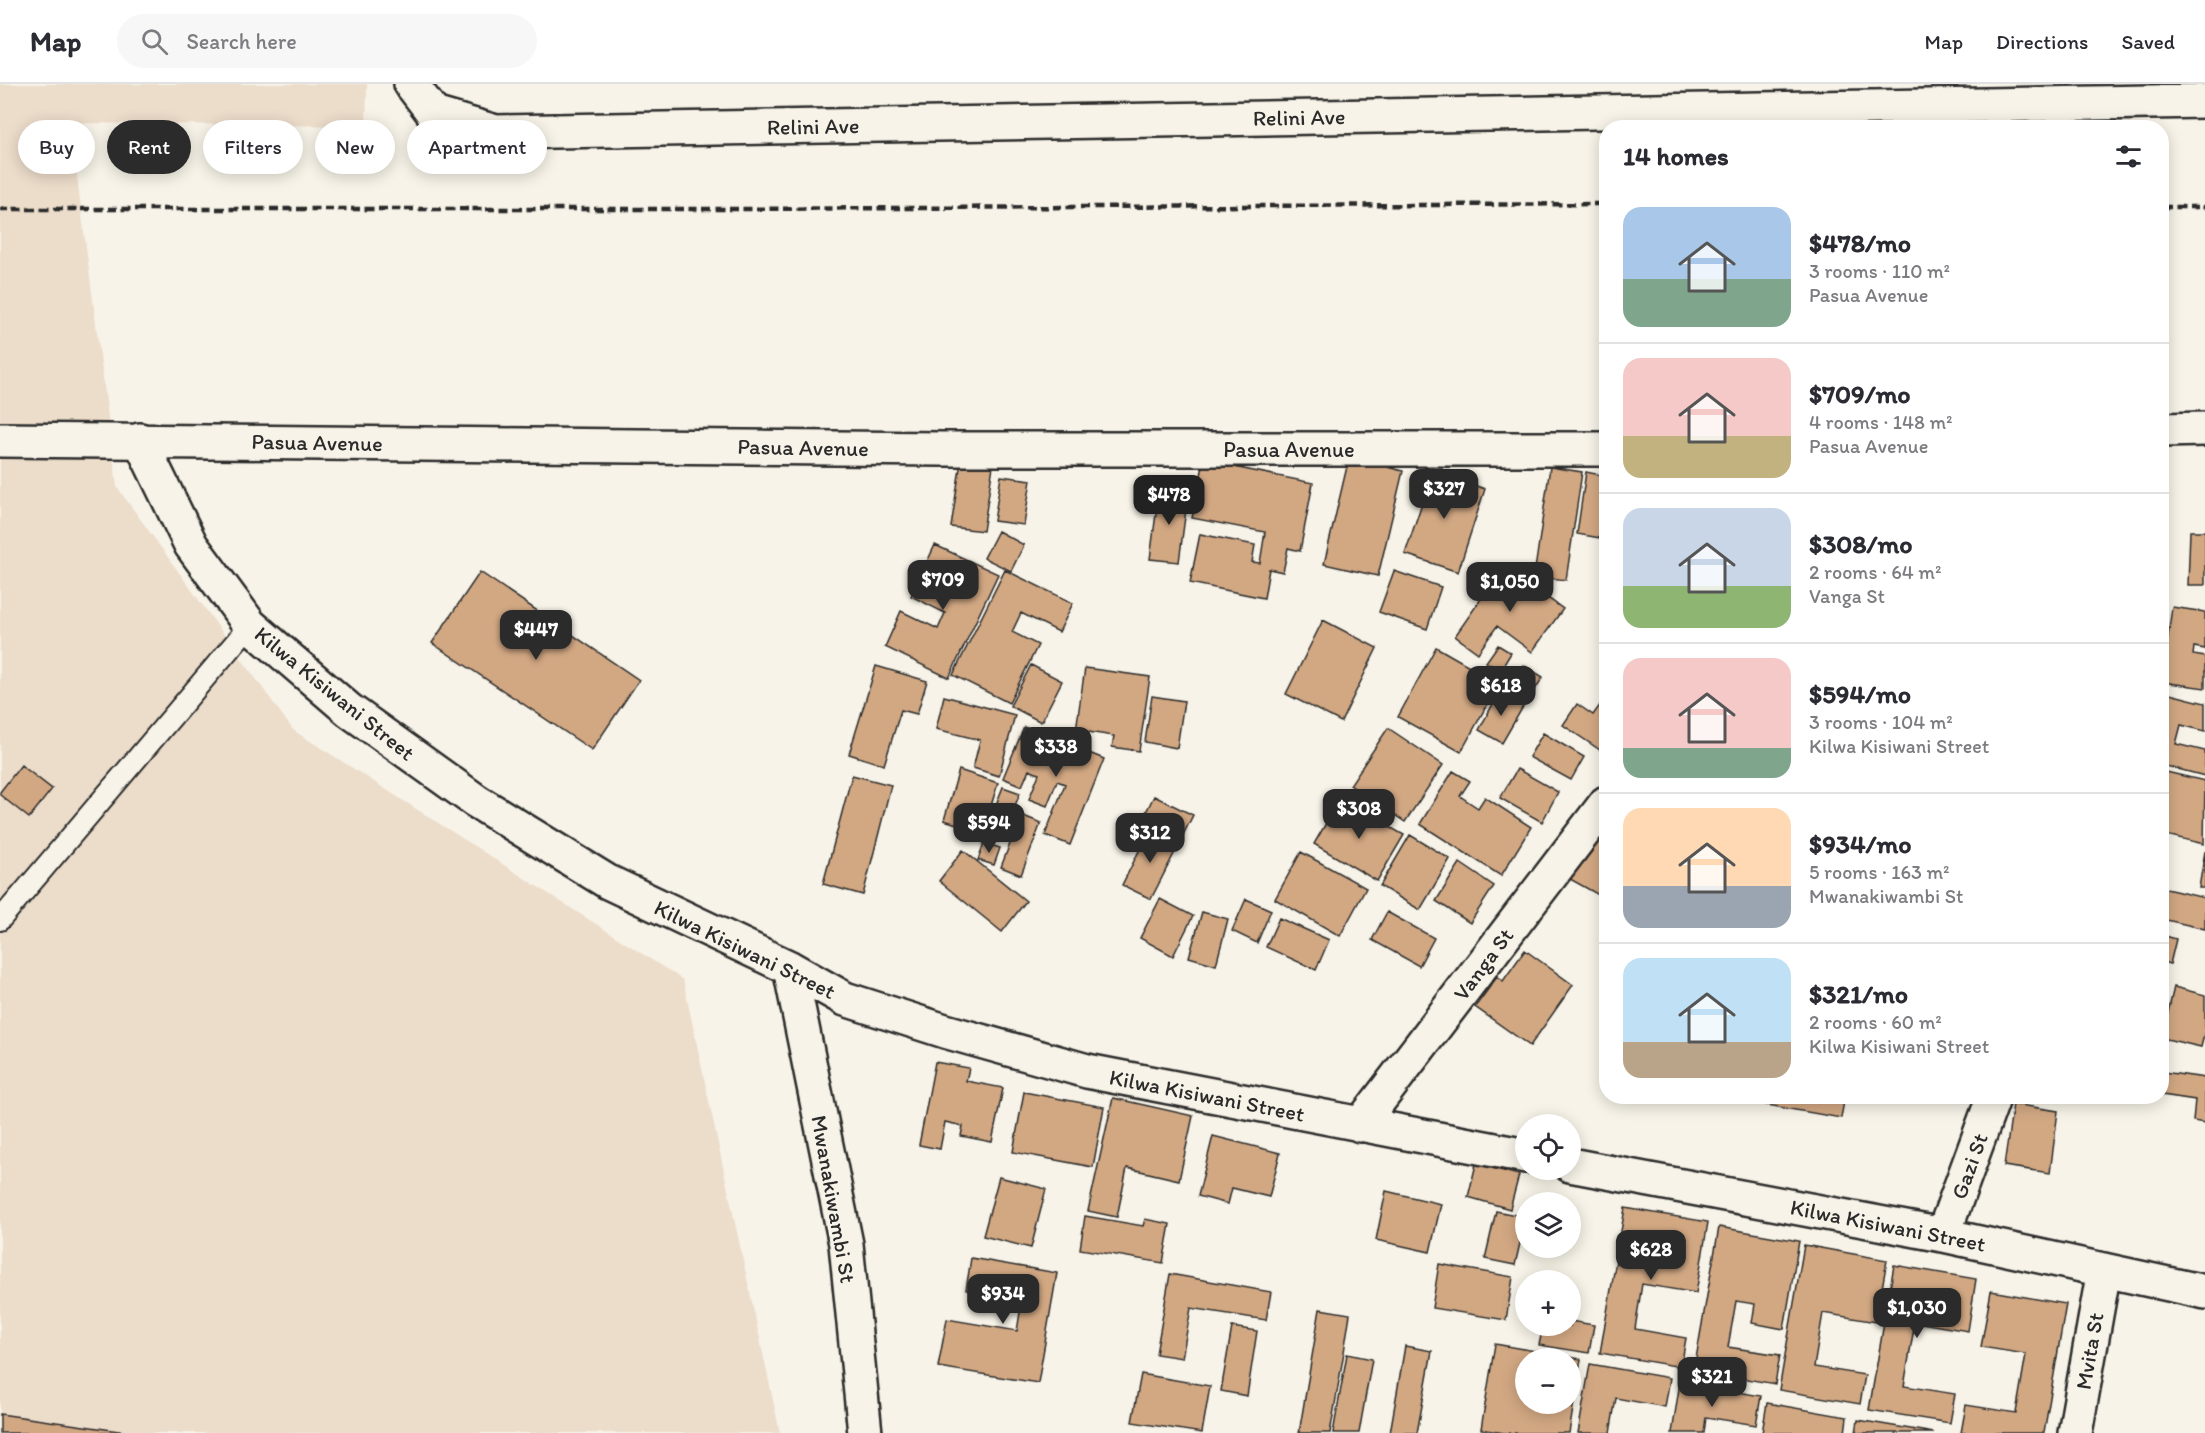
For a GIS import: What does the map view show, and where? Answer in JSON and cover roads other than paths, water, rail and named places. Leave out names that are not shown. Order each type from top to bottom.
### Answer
[{"type":"street","name":"Relini Ave","points":[[411,84],[434,114],[496,132],[2205,101]]},
{"type":"street","points":[[2169,437],[2205,429]]},
{"type":"street","name":"Pasua Avenue","points":[[0,440],[942,449],[1599,449]]},
{"type":"street","name":"Kilwa Kisiwani Street","points":[[140,440],[191,545],[250,625],[349,710],[476,801],[608,882],[790,968],[845,999],[945,1031],[1087,1071],[1515,1154]]},
{"type":"street","name":"Vanga St","points":[[1360,1125],[1599,812]]},
{"type":"street","name":"Mwanakiwambi St","points":[[790,968],[846,1244],[865,1433]]},
{"type":"street","name":"Gazi St","points":[[1943,1235],[1991,1104]]},
{"type":"street","name":"Kilwa Kisiwani Street","points":[[1581,1167],[1943,1235],[2205,1292]]},
{"type":"street","name":"Mvita St","points":[[2074,1433],[2104,1270]]},
{"type":"lane","points":[[0,920],[250,625]]},
{"type":"railway","points":[[0,209],[734,209],[1599,204]]},
{"type":"railway","points":[[2169,207],[2205,207]]}]
